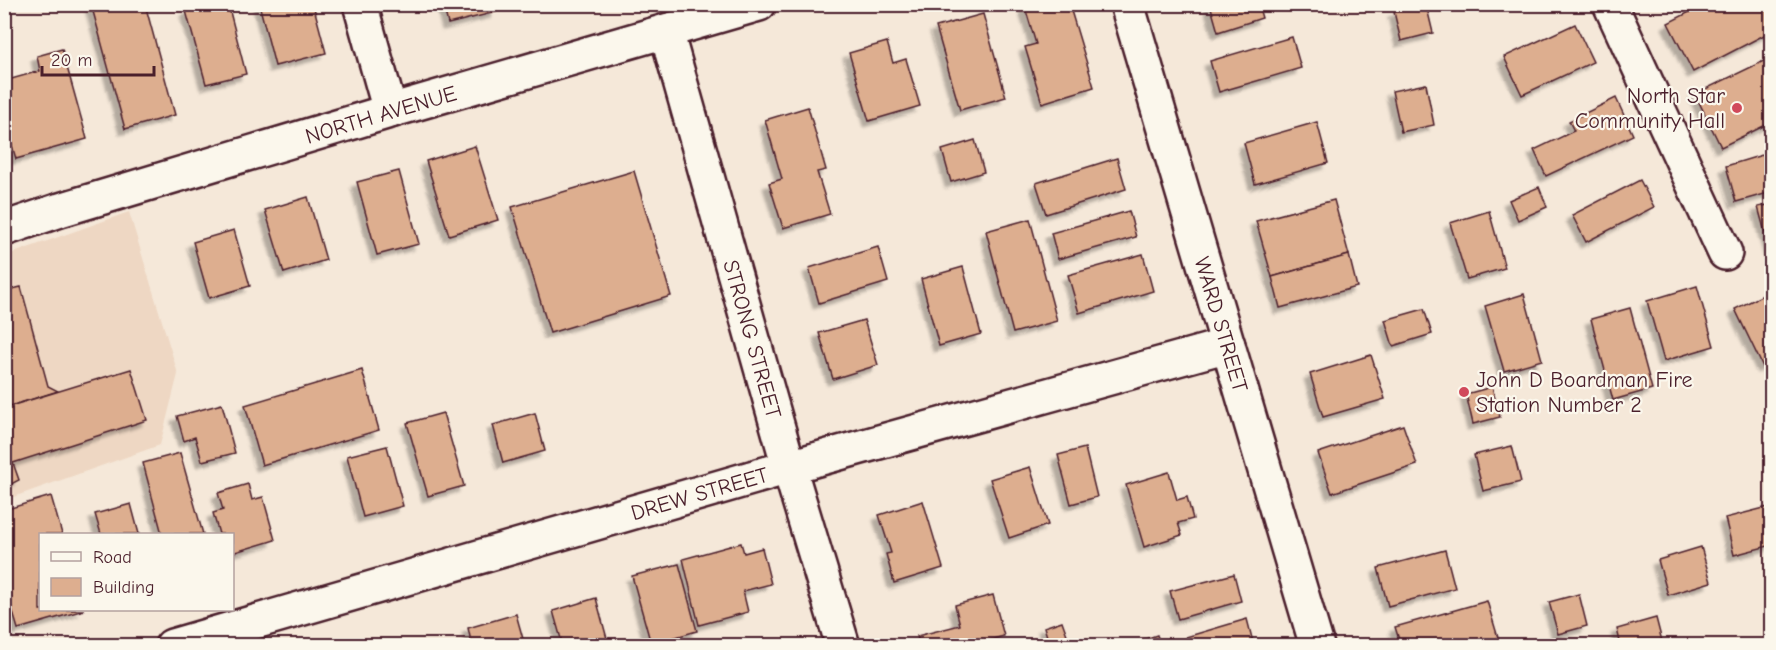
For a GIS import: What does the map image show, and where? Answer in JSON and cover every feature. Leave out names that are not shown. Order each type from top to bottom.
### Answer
[{"type":"street","points":[[360,4],[390,111]]},
{"type":"street","name":"NORTH AVENUE","points":[[4,229],[390,111],[759,4]]},
{"type":"street","name":"WARD STREET","points":[[1127,4],[1317,645]]},
{"type":"street","points":[[1610,4],[1725,253]]},
{"type":"street","name":"STRONG STREET","points":[[666,31],[789,467],[843,645]]},
{"type":"street","name":"DREW STREET","points":[[172,645],[789,467],[1228,345]]},
{"type":"shaded area","points":[[129,212],[178,374],[160,445],[5,500],[5,256]]},
{"type":"building","points":[[91,4],[145,4],[175,115],[125,129]]},
{"type":"building","points":[[214,4],[228,4],[246,74],[206,84],[186,11]]},
{"type":"building","points":[[259,4],[313,4],[326,53],[275,66]]},
{"type":"building","points":[[443,4],[495,4],[496,12],[448,24]]},
{"type":"building","points":[[1024,4],[1069,4],[1094,87],[1042,103],[1025,47],[1036,44]]},
{"type":"building","points":[[1210,4],[1258,4],[1262,18],[1218,32]]},
{"type":"building","points":[[1426,4],[1433,33],[1401,41],[1394,12]]},
{"type":"building","points":[[1705,4],[1716,4],[1718,10],[1728,4],[1772,4],[1772,31],[1693,72],[1668,23]]},
{"type":"building","points":[[983,14],[1006,97],[960,110],[936,27]]},
{"type":"building","points":[[1575,24],[1593,62],[1522,95],[1504,57]]},
{"type":"building","points":[[1292,37],[1301,68],[1219,92],[1210,61]]},
{"type":"building","points":[[887,42],[893,63],[906,59],[920,106],[869,121],[849,53]]},
{"type":"building","points":[[62,49],[87,139],[16,159],[4,118],[4,81],[40,71],[37,56]]},
{"type":"building","name":"North Star Community Hall","points":[[1772,57],[1772,122],[1721,147],[1695,94]]},
{"type":"building","points":[[1426,84],[1434,125],[1401,132],[1392,91]]},
{"type":"building","points":[[1616,98],[1633,135],[1546,176],[1534,150],[1574,131],[1569,121]]},
{"type":"building","points":[[808,107],[826,170],[817,172],[830,214],[783,228],[769,183],[782,179],[765,120]]},
{"type":"building","points":[[1317,122],[1328,163],[1255,184],[1244,143]]},
{"type":"building","points":[[975,140],[984,172],[951,182],[942,150]]},
{"type":"building","points":[[475,146],[498,220],[449,235],[426,161]]},
{"type":"building","points":[[1772,152],[1772,192],[1736,202],[1726,166]]},
{"type":"building","points":[[1117,158],[1126,189],[1046,214],[1036,183]]},
{"type":"building","points":[[399,171],[419,244],[377,255],[357,182]]},
{"type":"building","points":[[634,171],[671,296],[550,333],[512,207]]},
{"type":"building","points":[[1640,180],[1654,207],[1586,242],[1572,215]]},
{"type":"building","points":[[1539,187],[1547,207],[1518,220],[1509,200]]},
{"type":"building","points":[[308,197],[326,260],[284,273],[265,210]]},
{"type":"building","points":[[1334,200],[1349,255],[1272,277],[1256,221]]},
{"type":"building","points":[[1772,204],[1772,254],[1771,254],[1758,207]]},
{"type":"building","points":[[1129,211],[1136,237],[1058,259],[1051,233]]},
{"type":"building","points":[[1489,211],[1505,268],[1467,279],[1450,223]]},
{"type":"building","points":[[1030,219],[1057,321],[1013,333],[986,231]]},
{"type":"building","points":[[234,230],[250,286],[209,298],[193,242]]},
{"type":"building","points":[[878,247],[888,282],[819,303],[809,268]]},
{"type":"building","points":[[1143,254],[1153,291],[1079,313],[1068,275]]},
{"type":"building","points":[[1349,255],[1357,287],[1280,308],[1272,277]]},
{"type":"building","points":[[963,267],[981,334],[939,346],[921,279]]},
{"type":"building","points":[[1697,286],[1714,346],[1664,361],[1647,301]]},
{"type":"building","points":[[21,287],[48,386],[58,391],[4,408],[4,291]]},
{"type":"building","points":[[1524,294],[1542,360],[1504,371],[1485,306]]},
{"type":"building","points":[[1763,295],[1772,313],[1772,362],[1763,367],[1735,309]]},
{"type":"building","points":[[1630,308],[1652,389],[1613,400],[1591,319]]},
{"type":"building","points":[[1424,309],[1432,334],[1393,346],[1385,320]]},
{"type":"building","points":[[864,320],[878,365],[833,379],[819,333]]},
{"type":"building","points":[[1371,355],[1385,399],[1323,417],[1310,374]]},
{"type":"building","points":[[131,369],[147,420],[13,463],[19,480],[11,484],[10,490],[4,492],[4,408]]},
{"type":"building","points":[[362,370],[379,430],[262,465],[245,405]]},
{"type":"building","points":[[1492,387],[1500,417],[1473,424],[1466,394]]},
{"type":"building","points":[[222,404],[235,453],[202,461],[195,437],[184,441],[177,416]]},
{"type":"building","points":[[443,413],[464,486],[428,496],[407,423]]},
{"type":"building","points":[[535,413],[545,451],[503,463],[493,425]]},
{"type":"building","points":[[1403,425],[1417,465],[1332,493],[1318,453]]},
{"type":"building","points":[[387,446],[403,506],[363,517],[347,456]]},
{"type":"building","points":[[1512,446],[1521,482],[1483,491],[1474,455]]},
{"type":"building","points":[[1085,448],[1097,497],[1071,504],[1058,455]]},
{"type":"building","points":[[180,453],[203,533],[162,533],[143,463]]},
{"type":"building","points":[[1030,467],[1048,525],[1009,538],[990,479]]},
{"type":"building","points":[[1169,472],[1177,500],[1187,497],[1193,519],[1178,523],[1182,535],[1144,547],[1126,485]]},
{"type":"building","points":[[248,484],[252,500],[263,497],[275,540],[234,552],[234,533],[219,533],[213,513],[223,510],[218,493]]},
{"type":"building","points":[[51,496],[62,533],[39,533],[39,611],[81,611],[18,629],[4,583],[4,510]]},
{"type":"building","points":[[923,501],[943,568],[894,583],[886,554],[891,553],[879,515]]},
{"type":"building","points":[[131,504],[139,533],[101,533],[95,514]]},
{"type":"building","points":[[1772,506],[1772,545],[1734,555],[1725,518]]},
{"type":"building","points":[[741,543],[744,553],[762,548],[771,584],[743,591],[748,612],[699,625],[683,559]]},
{"type":"building","points":[[1701,547],[1711,582],[1668,595],[1658,560]]},
{"type":"building","points":[[1445,550],[1455,588],[1388,606],[1378,568]]},
{"type":"building","points":[[679,564],[697,631],[651,644],[632,576]]},
{"type":"building","points":[[1234,574],[1241,601],[1178,619],[1170,591]]},
{"type":"building","points":[[1579,594],[1587,626],[1558,634],[1549,602]]},
{"type":"building","points":[[993,595],[1004,636],[968,646],[920,646],[917,636],[960,625],[955,605]]},
{"type":"building","points":[[596,598],[609,646],[563,646],[553,611]]},
{"type":"building","points":[[1487,601],[1499,641],[1482,646],[1401,646],[1395,627]]},
{"type":"building","points":[[516,614],[525,646],[472,646],[468,628]]},
{"type":"building","points":[[1656,618],[1663,645],[1621,646],[1617,629]]},
{"type":"building","points":[[1247,619],[1254,646],[1189,646],[1186,637]]},
{"type":"building","points":[[1062,621],[1071,646],[1050,646],[1044,627]]},
{"type":"building","points":[[1157,635],[1161,646],[1125,646]]},
{"type":"place","name":"North Star Community Hall","points":[[1737,108]]},
{"type":"place","name":"John D Boardman Fire Station Number 2","points":[[1464,392]]}]
